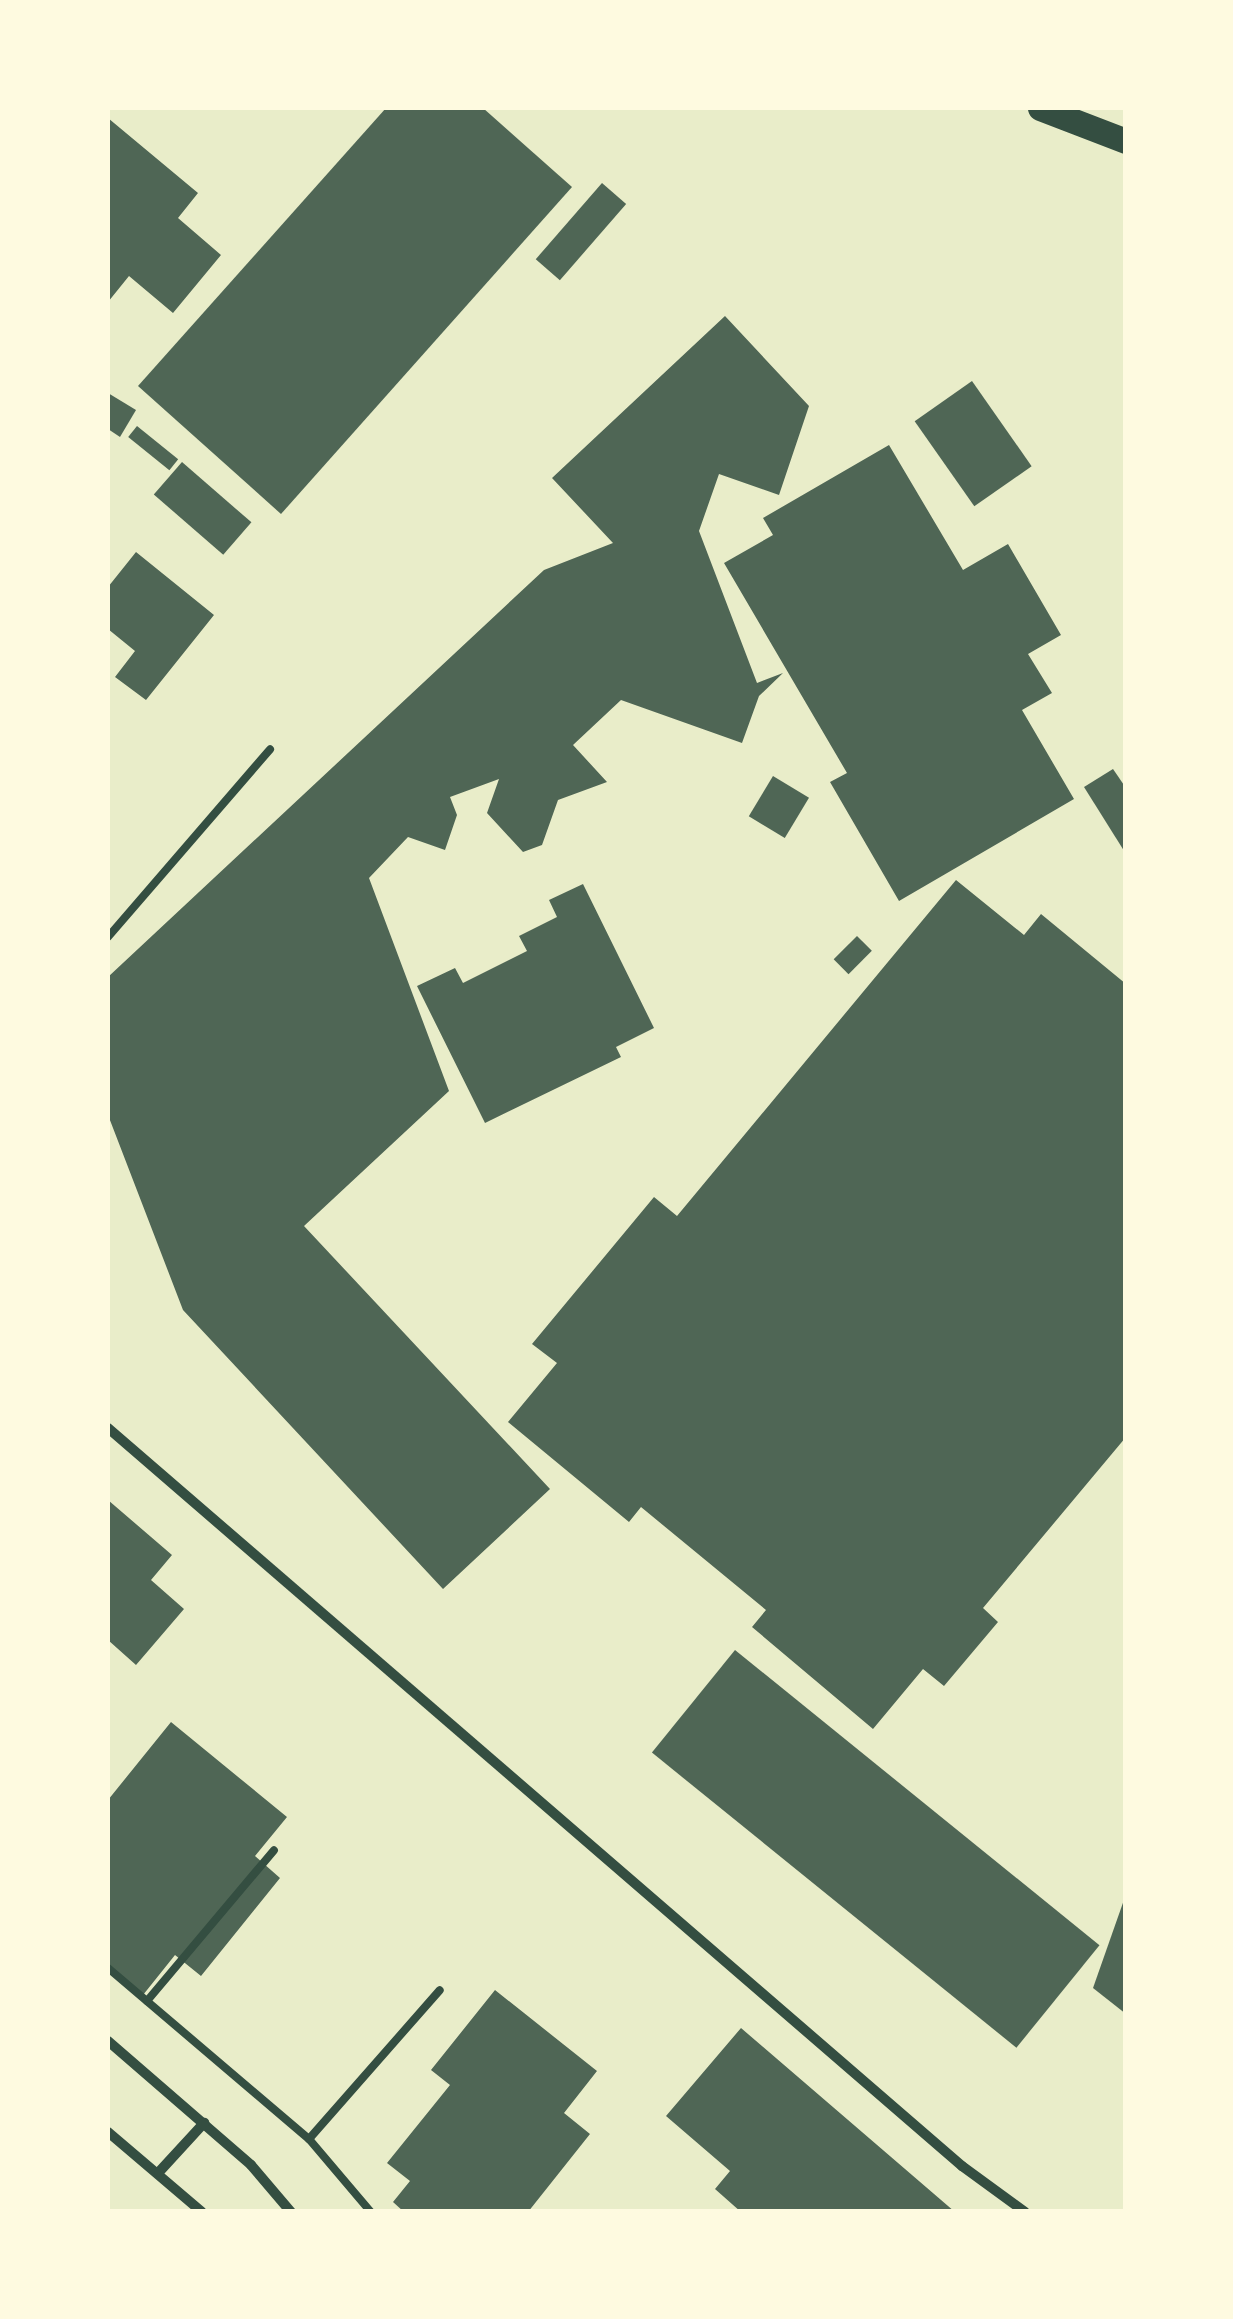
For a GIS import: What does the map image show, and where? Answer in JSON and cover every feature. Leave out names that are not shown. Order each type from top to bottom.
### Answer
[{"type":"main road","points":[[1040,108],[1126,141]]},
{"type":"street","points":[[108,1428],[947,2153],[1025,2212]]},
{"type":"street","points":[[108,2041],[204,2123],[292,2212]]},
{"type":"street","points":[[159,2172],[204,2123]]},
{"type":"street","points":[[108,2132],[202,2212]]},
{"type":"lane","points":[[108,937],[270,749]]},
{"type":"lane","points":[[147,2001],[274,1850]]},
{"type":"lane","points":[[108,1968],[309,2139],[371,2212]]},
{"type":"lane","points":[[309,2139],[440,1990]]},
{"type":"building","points":[[386,108],[483,108],[572,187],[281,514],[138,386]]},
{"type":"building","points":[[108,118],[198,193],[178,218],[221,255],[173,313],[129,276],[108,302]]},
{"type":"building","points":[[602,183],[626,204],[560,280],[536,259]]},
{"type":"building","points":[[725,316],[809,406],[779,495],[719,474],[699,531],[757,683],[783,673],[759,696],[742,743],[621,700],[573,745],[607,782],[558,800],[542,845],[523,852],[487,813],[499,779],[450,797],[457,815],[445,850],[408,837],[369,878],[449,1091],[304,1226],[550,1489],[443,1589],[183,1310],[108,1115],[108,977],[544,570],[613,543],[552,478]]},
{"type":"building","points":[[972,381],[1032,466],[974,506],[915,421]]},
{"type":"building","points":[[108,393],[136,410],[120,437],[108,429]]},
{"type":"building","points":[[137,426],[178,459],[169,470],[128,437]]},
{"type":"building","points":[[889,445],[963,570],[1008,544],[1061,635],[1028,654],[1052,693],[1022,710],[1074,799],[899,901],[830,782],[847,773],[724,563],[773,535],[763,518]]},
{"type":"building","points":[[182,462],[251,522],[223,555],[154,494]]},
{"type":"building","points":[[136,552],[214,615],[146,700],[115,677],[135,651],[108,629],[108,587]]},
{"type":"building","points":[[1113,769],[1126,788],[1126,854],[1084,787]]},
{"type":"building","points":[[773,776],[809,798],[785,838],[749,816]]},
{"type":"building","points":[[956,880],[1024,935],[1041,914],[1126,984],[1126,1437],[983,1608],[998,1622],[944,1686],[923,1669],[873,1729],[752,1627],[766,1610],[641,1507],[629,1522],[508,1422],[557,1363],[532,1344],[654,1197],[677,1216]]},
{"type":"building","points":[[583,884],[654,1028],[616,1047],[621,1057],[485,1123],[417,986],[455,968],[463,983],[527,951],[519,936],[557,917],[549,900]]},
{"type":"building","points":[[857,936],[872,951],[849,974],[834,959]]},
{"type":"building","points":[[108,1500],[172,1555],[151,1580],[184,1609],[136,1665],[108,1640]]},
{"type":"building","points":[[735,1650],[1099,1945],[1016,2048],[652,1753]]},
{"type":"building","points":[[171,1722],[287,1817],[255,1856],[280,1878],[201,1976],[175,1955],[143,1995],[108,1966],[108,1800]]},
{"type":"building","points":[[1126,1897],[1126,2014],[1093,1988]]},
{"type":"building","points":[[495,1990],[597,2071],[564,2113],[590,2134],[528,2212],[404,2212],[393,2202],[410,2181],[387,2163],[450,2085],[431,2070]]},
{"type":"building","points":[[741,2028],[955,2212],[741,2212],[715,2189],[730,2171],[666,2116]]}]
